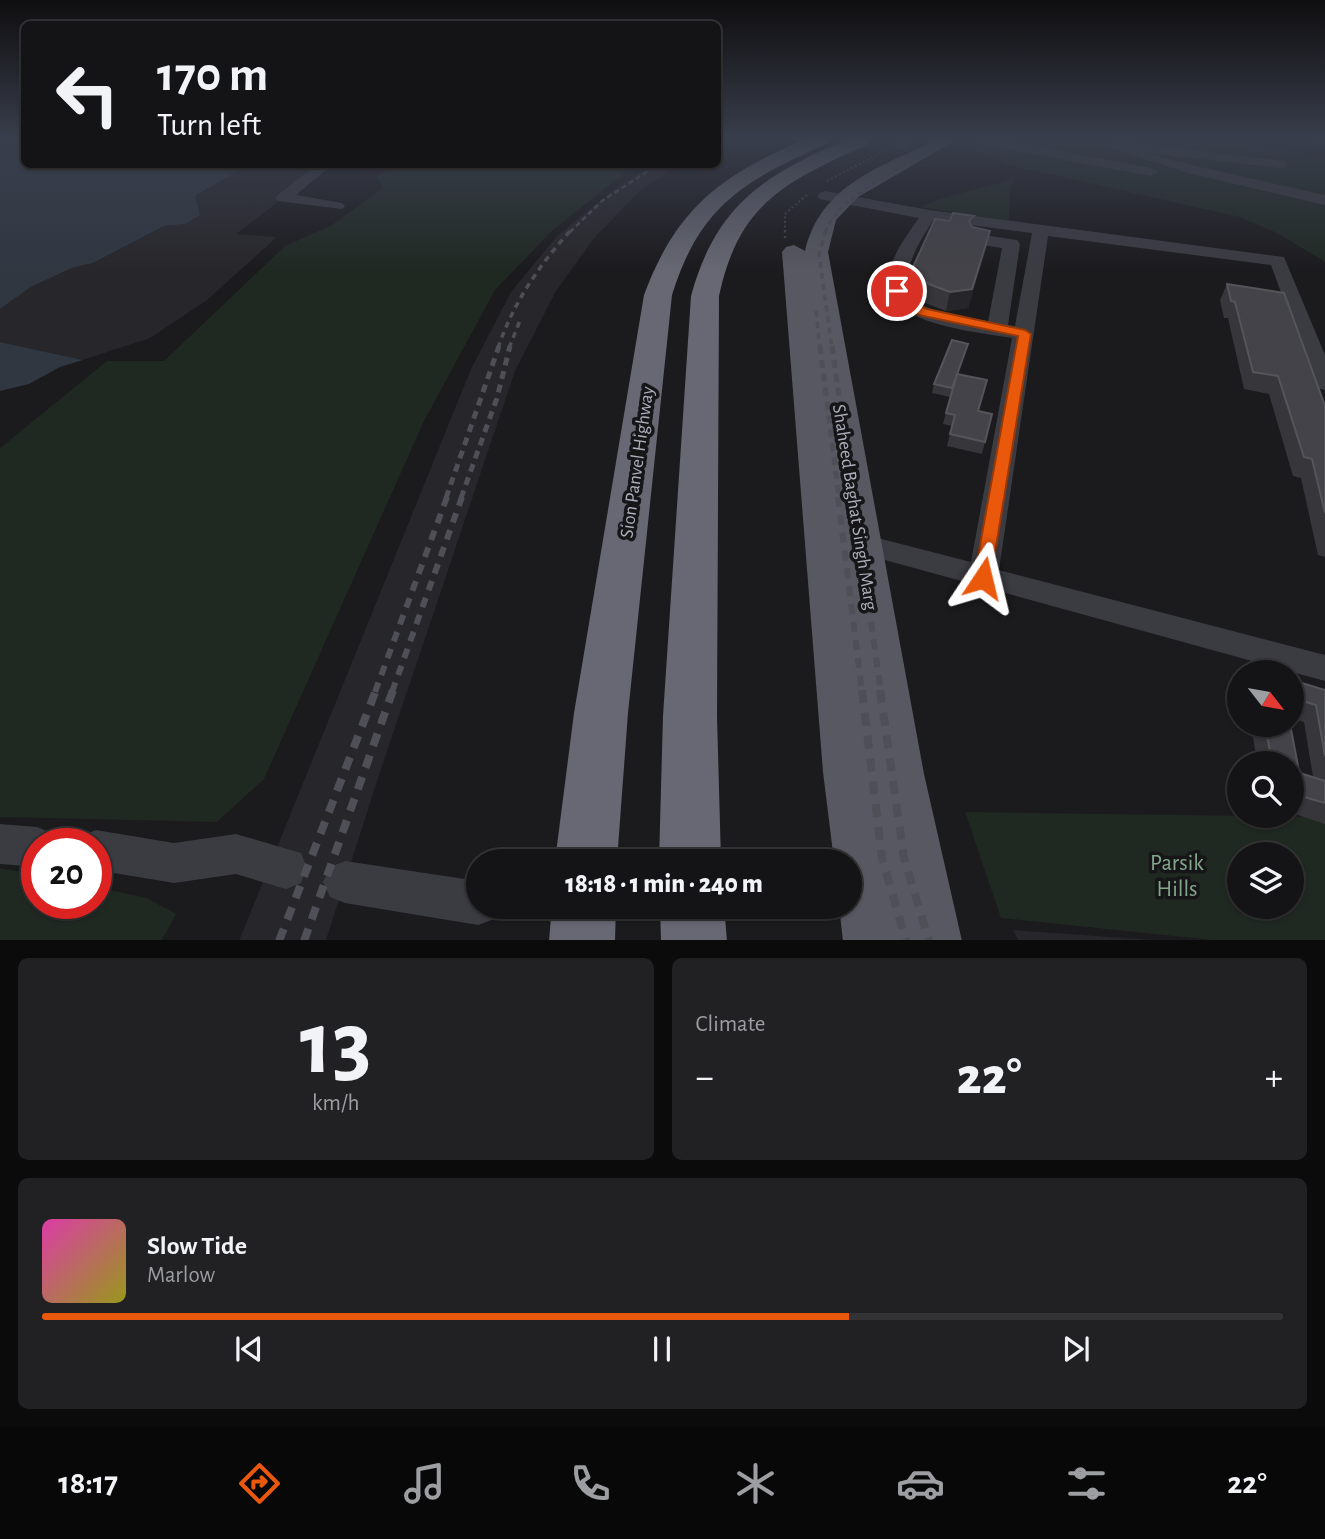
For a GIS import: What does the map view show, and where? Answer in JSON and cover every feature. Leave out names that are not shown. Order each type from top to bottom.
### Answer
[{"type":"highway","name":"Sion Panvel Highway","points":[[587,849],[603,700],[658,295],[664,272],[684,233],[712,201],[736,184]]},
{"type":"highway","points":[[690,849],[690,716],[705,296],[709,274],[724,237],[735,221],[762,193],[776,184]]},
{"type":"highway","points":[[582,940],[583,919]]},
{"type":"highway","points":[[693,919],[694,940]]},
{"type":"main road","name":"Shaheed Baghat Singh Marg","points":[[851,184],[828,215],[820,231],[816,252],[898,774],[932,940]]},
{"type":"main road","name":"Shaheed Baghat Singh Marg","points":[[866,184],[842,198],[808,212],[799,229],[794,251],[847,758],[873,940]]},
{"type":"street","points":[[301,184],[283,198],[337,206]]},
{"type":"street","points":[[1220,184],[1325,203]]},
{"type":"street","points":[[1263,184],[1325,203]]},
{"type":"street","points":[[842,198],[927,226],[1041,229],[1278,261],[1325,383]]},
{"type":"street","points":[[927,226],[903,259],[897,291],[901,298],[923,312],[1025,334]]},
{"type":"street","points":[[983,578],[1041,229]]},
{"type":"street","points":[[973,238],[1011,244],[997,329]]},
{"type":"street","points":[[112,853],[174,863],[236,854],[286,867]]},
{"type":"lane","points":[[862,544],[1325,668]]},
{"type":"lane","points":[[0,844],[21,846]]},
{"type":"lane","points":[[345,882],[466,901]]},
{"type":"shaded area","points":[[0,184],[216,184],[195,196],[200,215],[185,224],[164,226],[93,263],[72,268],[31,287],[0,309]]},
{"type":"shaded area","points":[[216,184],[301,184],[236,234],[277,237],[207,300],[150,338],[83,360],[0,342],[0,309],[31,287],[72,268],[93,263],[164,226],[185,224],[196,207],[195,196]]},
{"type":"shaded area","points":[[623,184],[651,184],[641,190],[594,238],[556,291],[515,371],[326,940],[239,940],[471,369],[511,292],[557,236]]},
{"type":"shaded area","points":[[0,342],[83,360],[60,367],[29,384],[0,391]]},
{"type":"shaded area","points":[[1013,930],[1152,940],[1018,940]]},
{"type":"green space","points":[[381,184],[610,184],[553,230],[495,290],[424,421],[264,779],[217,822],[0,817],[0,448],[107,361],[164,361],[285,246],[332,225],[383,188]]},
{"type":"green space","points":[[996,184],[1012,184],[1009,221],[921,207],[936,200]]},
{"type":"green space","points":[[1093,184],[1325,184],[1325,262],[1279,234],[1240,217]]},
{"type":"green space","name":"Parsik Hills","points":[[965,812],[1227,816],[1227,828],[1304,828],[1304,817],[1325,817],[1325,940],[1212,940],[1001,918]]},
{"type":"green space","points":[[0,868],[21,872],[21,919],[112,919],[112,890],[147,898],[176,914],[162,940],[0,940]]},
{"type":"building","points":[[953,213],[974,216],[969,221],[972,227],[990,231],[972,289],[950,292],[929,284],[914,273],[913,267],[935,219],[950,221]]},
{"type":"building","points":[[1227,284],[1284,293],[1325,403],[1325,513],[1312,459],[1304,457],[1278,376],[1253,372],[1235,302],[1231,301]]},
{"type":"building","points":[[952,340],[968,344],[952,388],[934,384]]},
{"type":"building","points":[[957,374],[987,380],[978,411],[992,414],[985,442],[950,434],[955,415],[946,413]]},
{"type":"building","points":[[1304,684],[1325,690],[1325,756],[1316,705],[1304,702]]},
{"type":"building","points":[[1267,737],[1292,737],[1295,751],[1270,751]]},
{"type":"building","points":[[1304,774],[1325,781],[1325,803],[1304,797]]},
{"type":"railway","points":[[570,232],[602,201],[628,184]]},
{"type":"railway","points":[[826,231],[847,203],[873,184]]},
{"type":"railway","points":[[498,348],[511,315],[528,285],[571,230]]},
{"type":"railway","points":[[826,231],[819,255],[832,348]]},
{"type":"railway","points":[[816,311],[820,348]]},
{"type":"railway","points":[[509,348],[521,318]]},
{"type":"railway","points":[[446,498],[499,346]]},
{"type":"railway","points":[[461,498],[497,398],[510,346]]},
{"type":"railway","points":[[820,346],[839,498]]},
{"type":"railway","points":[[832,346],[853,498]]},
{"type":"railway","points":[[375,692],[447,497]]},
{"type":"railway","points":[[392,692],[462,497]]},
{"type":"railway","points":[[838,497],[862,692]]},
{"type":"railway","points":[[853,497],[881,692]]},
{"type":"railway","points":[[279,940],[376,690]]},
{"type":"railway","points":[[304,940],[393,690]]},
{"type":"railway","points":[[862,690],[882,858],[906,940]]},
{"type":"railway","points":[[880,690],[904,858],[929,940]]},
{"type":"route","points":[[897,291],[909,305],[923,312],[1025,334],[983,578]]}]
